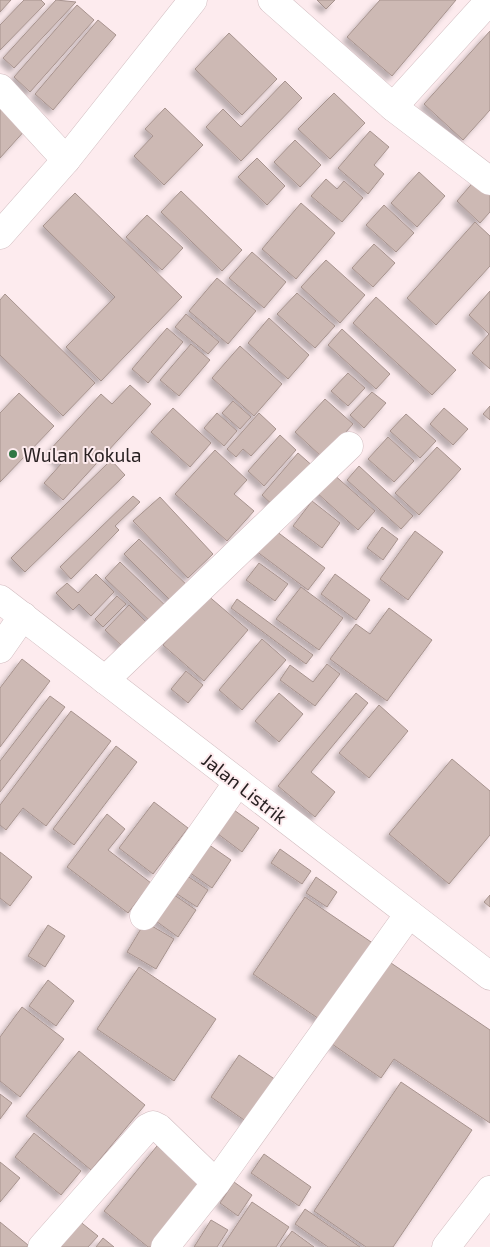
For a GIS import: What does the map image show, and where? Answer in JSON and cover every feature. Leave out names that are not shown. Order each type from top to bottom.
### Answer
[{"type":"street","points":[[0,236],[66,160],[193,0]]},
{"type":"street","points":[[272,0],[393,107],[490,181]]},
{"type":"street","points":[[393,107],[490,0]]},
{"type":"street","points":[[0,88],[66,160]]},
{"type":"street","points":[[105,680],[349,446]]},
{"type":"street","name":"Jalan Listrik","points":[[0,599],[490,976]]},
{"type":"street","points":[[0,649],[23,616]]},
{"type":"street","points":[[144,916],[238,782]]},
{"type":"street","points":[[165,1247],[216,1183],[409,914]]},
{"type":"street","points":[[42,1247],[147,1128],[153,1125],[159,1128],[216,1183]]},
{"type":"street","points":[[446,1247],[490,1190]]},
{"type":"building","points":[[0,0],[11,0],[0,12]]},
{"type":"building","points":[[24,0],[41,0],[45,4],[0,50],[0,25]]},
{"type":"building","points":[[56,0],[76,2],[14,68],[3,58]]},
{"type":"building","points":[[317,0],[335,0],[326,9]]},
{"type":"building","points":[[380,0],[456,0],[392,76],[347,37]]},
{"type":"building","points":[[77,5],[94,20],[30,92],[14,77]]},
{"type":"building","points":[[98,20],[116,35],[53,110],[35,94]]},
{"type":"building","points":[[490,31],[490,110],[463,140],[424,104]]},
{"type":"building","points":[[229,33],[277,79],[242,115],[195,69]]},
{"type":"building","points":[[285,81],[302,98],[241,161],[206,127],[223,109],[241,127]]},
{"type":"building","points":[[334,93],[365,123],[330,159],[298,129]]},
{"type":"building","points":[[0,103],[27,128],[0,158]]},
{"type":"building","points":[[165,108],[203,145],[164,185],[134,156],[153,136],[145,129]]},
{"type":"building","points":[[370,131],[389,147],[374,165],[384,174],[368,194],[338,168]]},
{"type":"building","points":[[295,140],[321,165],[300,187],[274,162]]},
{"type":"building","points":[[257,158],[285,186],[267,205],[238,177]]},
{"type":"building","points":[[419,172],[445,196],[417,227],[391,203]]},
{"type":"building","points":[[326,179],[337,189],[344,181],[363,198],[342,222],[311,196]]},
{"type":"building","points":[[475,180],[490,193],[490,212],[480,223],[457,201]]},
{"type":"building","points":[[181,191],[242,250],[222,271],[161,212]]},
{"type":"building","points":[[75,193],[182,297],[101,381],[66,347],[115,297],[43,226]]},
{"type":"building","points":[[301,203],[335,233],[296,279],[262,249]]},
{"type":"building","points":[[384,205],[414,233],[396,252],[366,225]]},
{"type":"building","points":[[147,215],[183,248],[162,270],[126,237]]},
{"type":"building","points":[[475,222],[490,236],[490,266],[436,325],[407,298]]},
{"type":"building","points":[[374,244],[395,263],[373,287],[352,268]]},
{"type":"building","points":[[252,252],[286,282],[264,308],[229,278]]},
{"type":"building","points":[[326,260],[365,295],[340,323],[301,287]]},
{"type":"building","points":[[217,278],[256,311],[228,344],[189,311]]},
{"type":"building","points":[[490,291],[490,369],[472,353],[489,334],[469,315]]},
{"type":"building","points":[[297,293],[335,326],[315,348],[277,314]]},
{"type":"building","points":[[5,294],[95,383],[63,416],[0,355],[0,300]]},
{"type":"building","points":[[376,297],[456,370],[432,395],[353,323]]},
{"type":"building","points":[[186,314],[219,342],[208,354],[175,327]]},
{"type":"building","points":[[269,318],[309,355],[288,379],[248,343]]},
{"type":"building","points":[[167,328],[183,342],[148,383],[132,369]]},
{"type":"building","points":[[342,329],[390,374],[376,389],[328,345]]},
{"type":"building","points":[[191,344],[210,360],[179,396],[160,380]]},
{"type":"building","points":[[240,346],[282,384],[254,416],[212,378]]},
{"type":"building","points":[[348,373],[365,388],[348,406],[331,391]]},
{"type":"building","points":[[130,385],[151,404],[63,500],[44,483],[61,464],[48,452],[101,394],[112,404]]},
{"type":"building","points":[[372,392],[386,403],[364,428],[350,415]]},
{"type":"building","name":"Wulan Kokula","points":[[19,393],[54,426],[0,482],[0,413]]},
{"type":"building","points":[[325,399],[353,424],[323,458],[295,432]]},
{"type":"building","points":[[233,401],[251,417],[240,429],[222,413]]},
{"type":"building","points":[[490,406],[490,420],[483,414]]},
{"type":"building","points":[[173,408],[211,443],[190,467],[151,432]]},
{"type":"building","points":[[444,408],[468,429],[453,445],[430,424]]},
{"type":"building","points":[[217,413],[237,431],[224,446],[204,428]]},
{"type":"building","points":[[259,413],[276,429],[251,456],[243,449],[236,457],[227,449]]},
{"type":"building","points":[[406,414],[436,441],[420,458],[390,431]]},
{"type":"building","points":[[280,435],[296,450],[264,486],[248,471]]},
{"type":"building","points":[[388,437],[414,461],[394,482],[368,459]]},
{"type":"building","points":[[437,447],[461,469],[419,515],[395,493]]},
{"type":"building","points":[[215,450],[247,480],[234,494],[254,511],[227,541],[175,494]]},
{"type":"building","points":[[298,453],[315,468],[278,510],[262,495]]},
{"type":"building","points":[[111,460],[125,475],[25,572],[11,558]]},
{"type":"building","points":[[359,466],[413,516],[401,529],[347,480]]},
{"type":"building","points":[[332,473],[375,511],[358,530],[316,492]]},
{"type":"building","points":[[133,496],[140,502],[115,526],[119,530],[71,579],[60,567]]},
{"type":"building","points":[[160,497],[213,554],[188,578],[133,521]]},
{"type":"building","points":[[312,501],[340,523],[322,548],[293,526]]},
{"type":"building","points":[[382,527],[398,539],[383,560],[367,548]]},
{"type":"building","points":[[272,528],[325,568],[308,590],[256,551]]},
{"type":"building","points":[[415,531],[443,552],[408,600],[380,579]]},
{"type":"building","points":[[139,539],[191,589],[175,605],[124,554]]},
{"type":"building","points":[[120,562],[171,611],[156,627],[105,578]]},
{"type":"building","points":[[259,563],[288,584],[275,601],[246,580]]},
{"type":"building","points":[[96,574],[114,592],[91,616],[79,604],[73,610],[56,593],[67,583],[78,593]]},
{"type":"building","points":[[335,574],[370,600],[356,620],[321,594]]},
{"type":"building","points":[[301,587],[343,618],[319,650],[276,619]]},
{"type":"building","points":[[206,594],[248,630],[204,681],[163,645]]},
{"type":"building","points":[[117,596],[126,604],[103,627],[95,619]]},
{"type":"building","points":[[237,599],[313,655],[306,664],[231,608]]},
{"type":"building","points":[[129,605],[150,626],[126,650],[105,630]]},
{"type":"building","points":[[389,608],[432,640],[387,701],[330,659],[356,624],[370,634]]},
{"type":"building","points":[[262,639],[286,660],[242,710],[219,690]]},
{"type":"building","points":[[22,659],[50,681],[0,747],[0,688]]},
{"type":"building","points":[[327,664],[340,674],[315,706],[280,680],[290,665],[313,682]]},
{"type":"building","points":[[186,671],[203,685],[188,703],[171,689]]},
{"type":"building","points":[[279,693],[303,714],[279,742],[255,721]]},
{"type":"building","points":[[356,693],[368,703],[311,772],[335,792],[315,817],[278,786]]},
{"type":"building","points":[[50,696],[65,707],[0,792],[0,761]]},
{"type":"building","points":[[379,705],[408,731],[369,778],[339,753]]},
{"type":"building","points":[[71,711],[111,741],[46,826],[23,808],[6,830],[0,825],[0,805]]},
{"type":"building","points":[[116,746],[137,762],[74,845],[53,829]]},
{"type":"building","points":[[452,759],[490,791],[490,835],[449,884],[389,834]]},
{"type":"building","points":[[154,802],[188,828],[153,874],[119,848]]},
{"type":"building","points":[[227,805],[259,828],[242,852],[210,828]]},
{"type":"building","points":[[107,814],[125,829],[108,850],[151,883],[128,913],[67,867]]},
{"type":"building","points":[[202,840],[231,860],[212,888],[183,868]]},
{"type":"building","points":[[280,849],[311,871],[302,884],[271,863]]},
{"type":"building","points":[[0,852],[32,877],[10,906],[0,898]]},
{"type":"building","points":[[180,871],[208,890],[197,907],[168,888]]},
{"type":"building","points":[[316,877],[337,892],[327,907],[306,893]]},
{"type":"building","points":[[167,890],[196,910],[178,937],[149,916]]},
{"type":"building","points":[[490,895],[490,907],[484,902]]},
{"type":"building","points":[[305,897],[374,944],[322,1021],[253,974]]},
{"type":"building","points":[[145,922],[174,939],[156,969],[127,952]]},
{"type":"building","points":[[48,925],[65,936],[45,967],[28,956]]},
{"type":"building","points":[[388,961],[490,1030],[490,1123],[394,1059],[381,1078],[332,1044]]},
{"type":"building","points":[[139,967],[216,1019],[174,1081],[97,1029]]},
{"type":"building","points":[[48,980],[74,1001],[56,1026],[29,1006]]},
{"type":"building","points":[[22,1007],[64,1039],[20,1097],[0,1081],[0,1037]]},
{"type":"building","points":[[79,1051],[145,1105],[91,1170],[26,1116]]},
{"type":"building","points":[[239,1055],[276,1080],[247,1122],[211,1097]]},
{"type":"building","points":[[401,1082],[472,1130],[393,1247],[366,1247],[314,1211]]},
{"type":"building","points":[[0,1094],[12,1103],[0,1119]]},
{"type":"building","points":[[34,1133],[81,1171],[61,1195],[15,1157]]},
{"type":"building","points":[[157,1146],[205,1186],[155,1247],[148,1247],[104,1211]]},
{"type":"building","points":[[264,1154],[311,1187],[299,1206],[251,1173]]},
{"type":"building","points":[[0,1162],[20,1178],[0,1202]]},
{"type":"building","points":[[234,1182],[252,1195],[238,1216],[220,1203]]},
{"type":"building","points":[[252,1202],[289,1227],[276,1247],[222,1247]]},
{"type":"building","points":[[305,1209],[360,1247],[328,1247],[295,1224]]},
{"type":"building","points":[[78,1220],[98,1236],[88,1247],[56,1247]]},
{"type":"building","points":[[211,1220],[228,1230],[217,1247],[194,1247]]},
{"type":"building","points":[[0,1222],[28,1245],[27,1247],[0,1247]]},
{"type":"building","points":[[292,1231],[314,1247],[280,1247]]},
{"type":"building","points":[[103,1238],[114,1247],[96,1247]]},
{"type":"place","name":"Wulan Kokula","points":[[13,454]]}]
